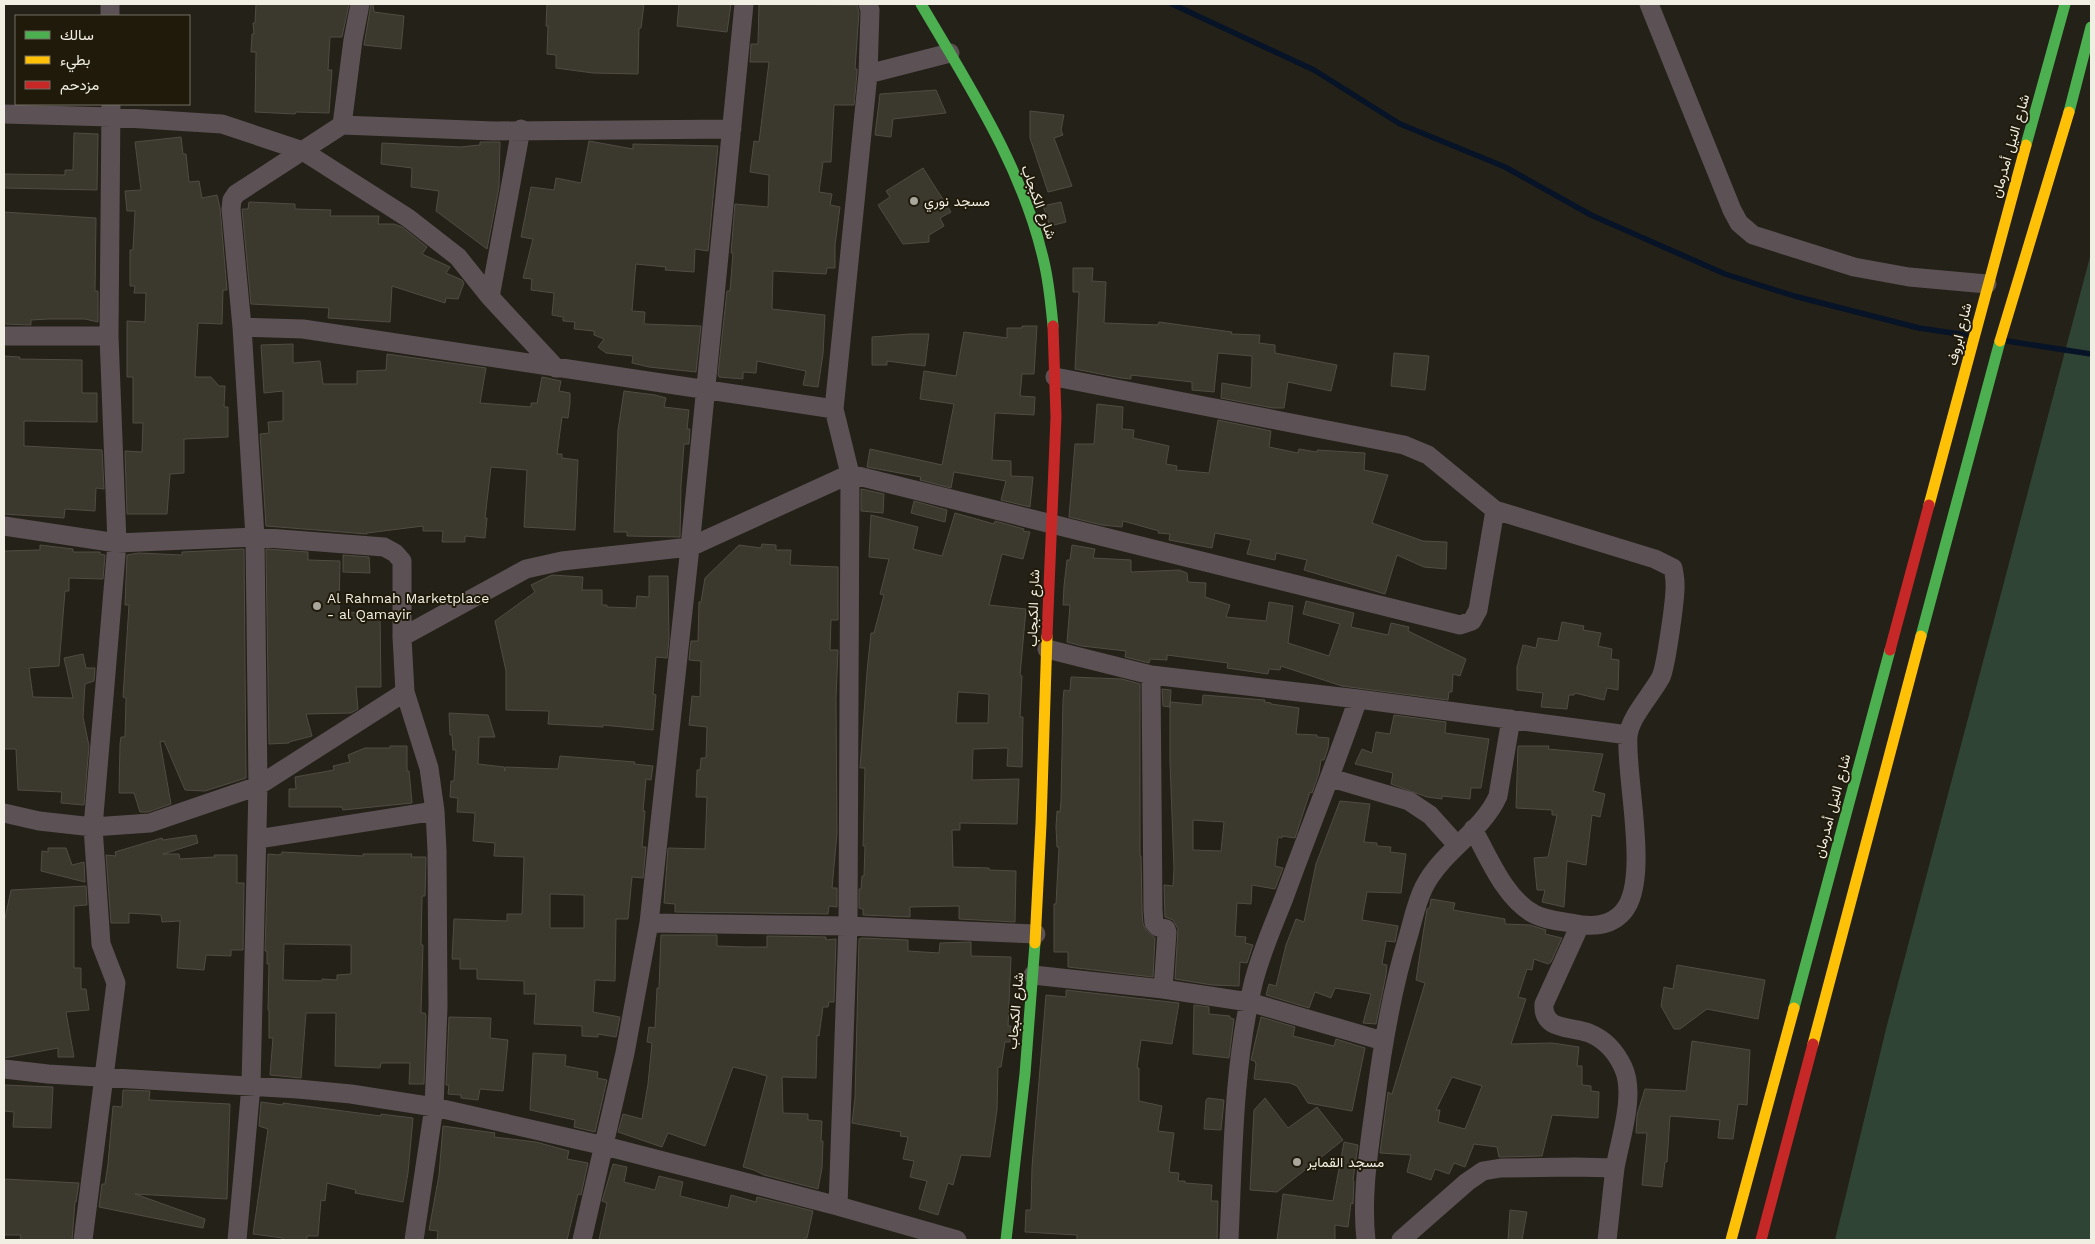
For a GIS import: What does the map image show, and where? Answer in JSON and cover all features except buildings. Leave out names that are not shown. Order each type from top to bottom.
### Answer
[{"type":"main road","name":"شارع الكبجاب","points":[[921,4],[1008,159],[1026,206],[1043,261],[1054,330],[1055,377],[1047,649],[1036,934],[1018,1142],[1006,1240]]},
{"type":"main road","name":"شارع النيل أمدرمان","points":[[1985,290],[2065,4]]},
{"type":"main road","points":[[1760,1240],[1989,379],[2069,111],[2091,27]]},
{"type":"main road","name":"شارع ابروف","points":[[1963,379],[1985,290]]},
{"type":"main road","name":"شارع النيل أمدرمان","points":[[1731,1240],[1963,379]]},
{"type":"street","points":[[342,125],[353,40],[360,4]]},
{"type":"street","points":[[582,1240],[625,1053],[649,923],[690,547],[744,4]]},
{"type":"street","points":[[838,1206],[848,926],[850,474],[834,409],[868,74],[870,10],[868,4]]},
{"type":"street","points":[[1649,4],[1732,210],[1739,223],[1753,235],[1854,267],[1985,290]]},
{"type":"street","points":[[868,74],[950,53]]},
{"type":"street","points":[[83,1240],[116,982],[101,944],[94,828],[117,543],[109,336],[111,110]]},
{"type":"street","points":[[4,114],[111,110],[222,124],[303,151],[408,218],[458,257],[490,297],[556,368]]},
{"type":"street","points":[[238,1240],[251,1086],[258,786],[255,537],[242,327],[231,209],[232,200],[236,194],[342,125],[494,131],[521,129],[732,129]]},
{"type":"street","points":[[490,297],[521,129]]},
{"type":"street","points":[[242,327],[303,329],[834,409]]},
{"type":"street","points":[[4,336],[109,336]]},
{"type":"street","points":[[1055,377],[1404,445],[1428,455],[1495,510],[1656,559],[1673,568],[1676,584],[1662,675],[1638,713],[1628,735],[1636,834],[1636,858],[1632,898],[1624,912],[1611,922],[1596,926],[1580,925],[1536,915],[1523,908],[1512,897],[1473,829]]},
{"type":"street","points":[[402,637],[526,569],[562,561],[690,547],[850,474],[1460,625],[1472,621],[1478,610],[1495,510]]},
{"type":"street","points":[[4,526],[117,543],[255,537],[384,547],[395,553],[402,561],[402,637],[405,692],[428,768],[435,811],[438,851],[438,1007],[434,1107],[414,1240]]},
{"type":"street","points":[[1047,649],[1151,675],[1358,699],[1628,735]]},
{"type":"street","points":[[1151,675],[1153,910],[1154,923],[1158,927],[1166,929],[1167,932],[1164,989]]},
{"type":"street","points":[[4,813],[94,828],[150,823],[258,786],[405,692]]},
{"type":"street","points":[[1229,1240],[1237,1092],[1249,1002],[1259,964],[1331,778],[1358,699]]},
{"type":"street","points":[[1366,1240],[1366,1175],[1383,1042],[1399,966],[1418,902],[1433,872],[1485,818],[1498,796],[1511,719]]},
{"type":"street","points":[[1331,778],[1409,801],[1430,815],[1457,845]]},
{"type":"street","points":[[258,839],[435,811]]},
{"type":"street","points":[[649,923],[848,926],[1036,934]]},
{"type":"street","points":[[1580,925],[1543,1010],[1545,1016],[1554,1025],[1588,1033],[1602,1040],[1614,1051],[1624,1069],[1627,1084],[1627,1103],[1615,1168],[1608,1240]]},
{"type":"street","points":[[1033,976],[1164,989],[1249,1002],[1383,1042]]},
{"type":"street","points":[[4,1069],[48,1074],[351,1094],[434,1107],[605,1146],[838,1206],[957,1240]]},
{"type":"street","points":[[1401,1240],[1467,1182],[1483,1172],[1501,1168],[1575,1166],[1615,1168]]},
{"type":"green space","points":[[2091,253],[2091,1240],[1835,1240],[1887,1025]]},
{"type":"waterway","points":[[1172,4],[1314,70],[1400,124],[1505,167],[1591,215],[1725,274],[1794,296],[1919,328],[1966,335]]},
{"type":"waterway","points":[[2007,341],[2091,354]]},
{"type":"traffic: fast","points":[[921,4],[993,128],[1023,194],[1035,227],[1044,262],[1049,286],[1053,326]]},
{"type":"traffic: fast","points":[[2026,145],[2065,4]]},
{"type":"traffic: fast","points":[[2069,112],[2091,27]]},
{"type":"traffic: fast","points":[[1921,636],[2000,341]]},
{"type":"traffic: fast","points":[[1794,1008],[1890,650]]},
{"type":"traffic: fast","points":[[1006,1240],[1025,1074],[1035,943]]},
{"type":"traffic: slow","points":[[2000,341],[2069,112]]},
{"type":"traffic: slow","points":[[1929,505],[2026,145]]},
{"type":"traffic: slow","points":[[1035,943],[1047,636]]},
{"type":"traffic: slow","points":[[1813,1044],[1921,636]]},
{"type":"traffic: slow","points":[[1731,1240],[1794,1008]]},
{"type":"traffic: jam","points":[[1047,636],[1056,417],[1053,326]]},
{"type":"traffic: jam","points":[[1890,650],[1929,505]]},
{"type":"traffic: jam","points":[[1761,1240],[1813,1044]]},
{"type":"place","name":"مسجد نوري","points":[[914,201]]},
{"type":"place","name":"Al Rahmah Marketplace - al Qamayir","points":[[317,606]]},
{"type":"place","name":"مسجد القماير","points":[[1297,1162]]}]
